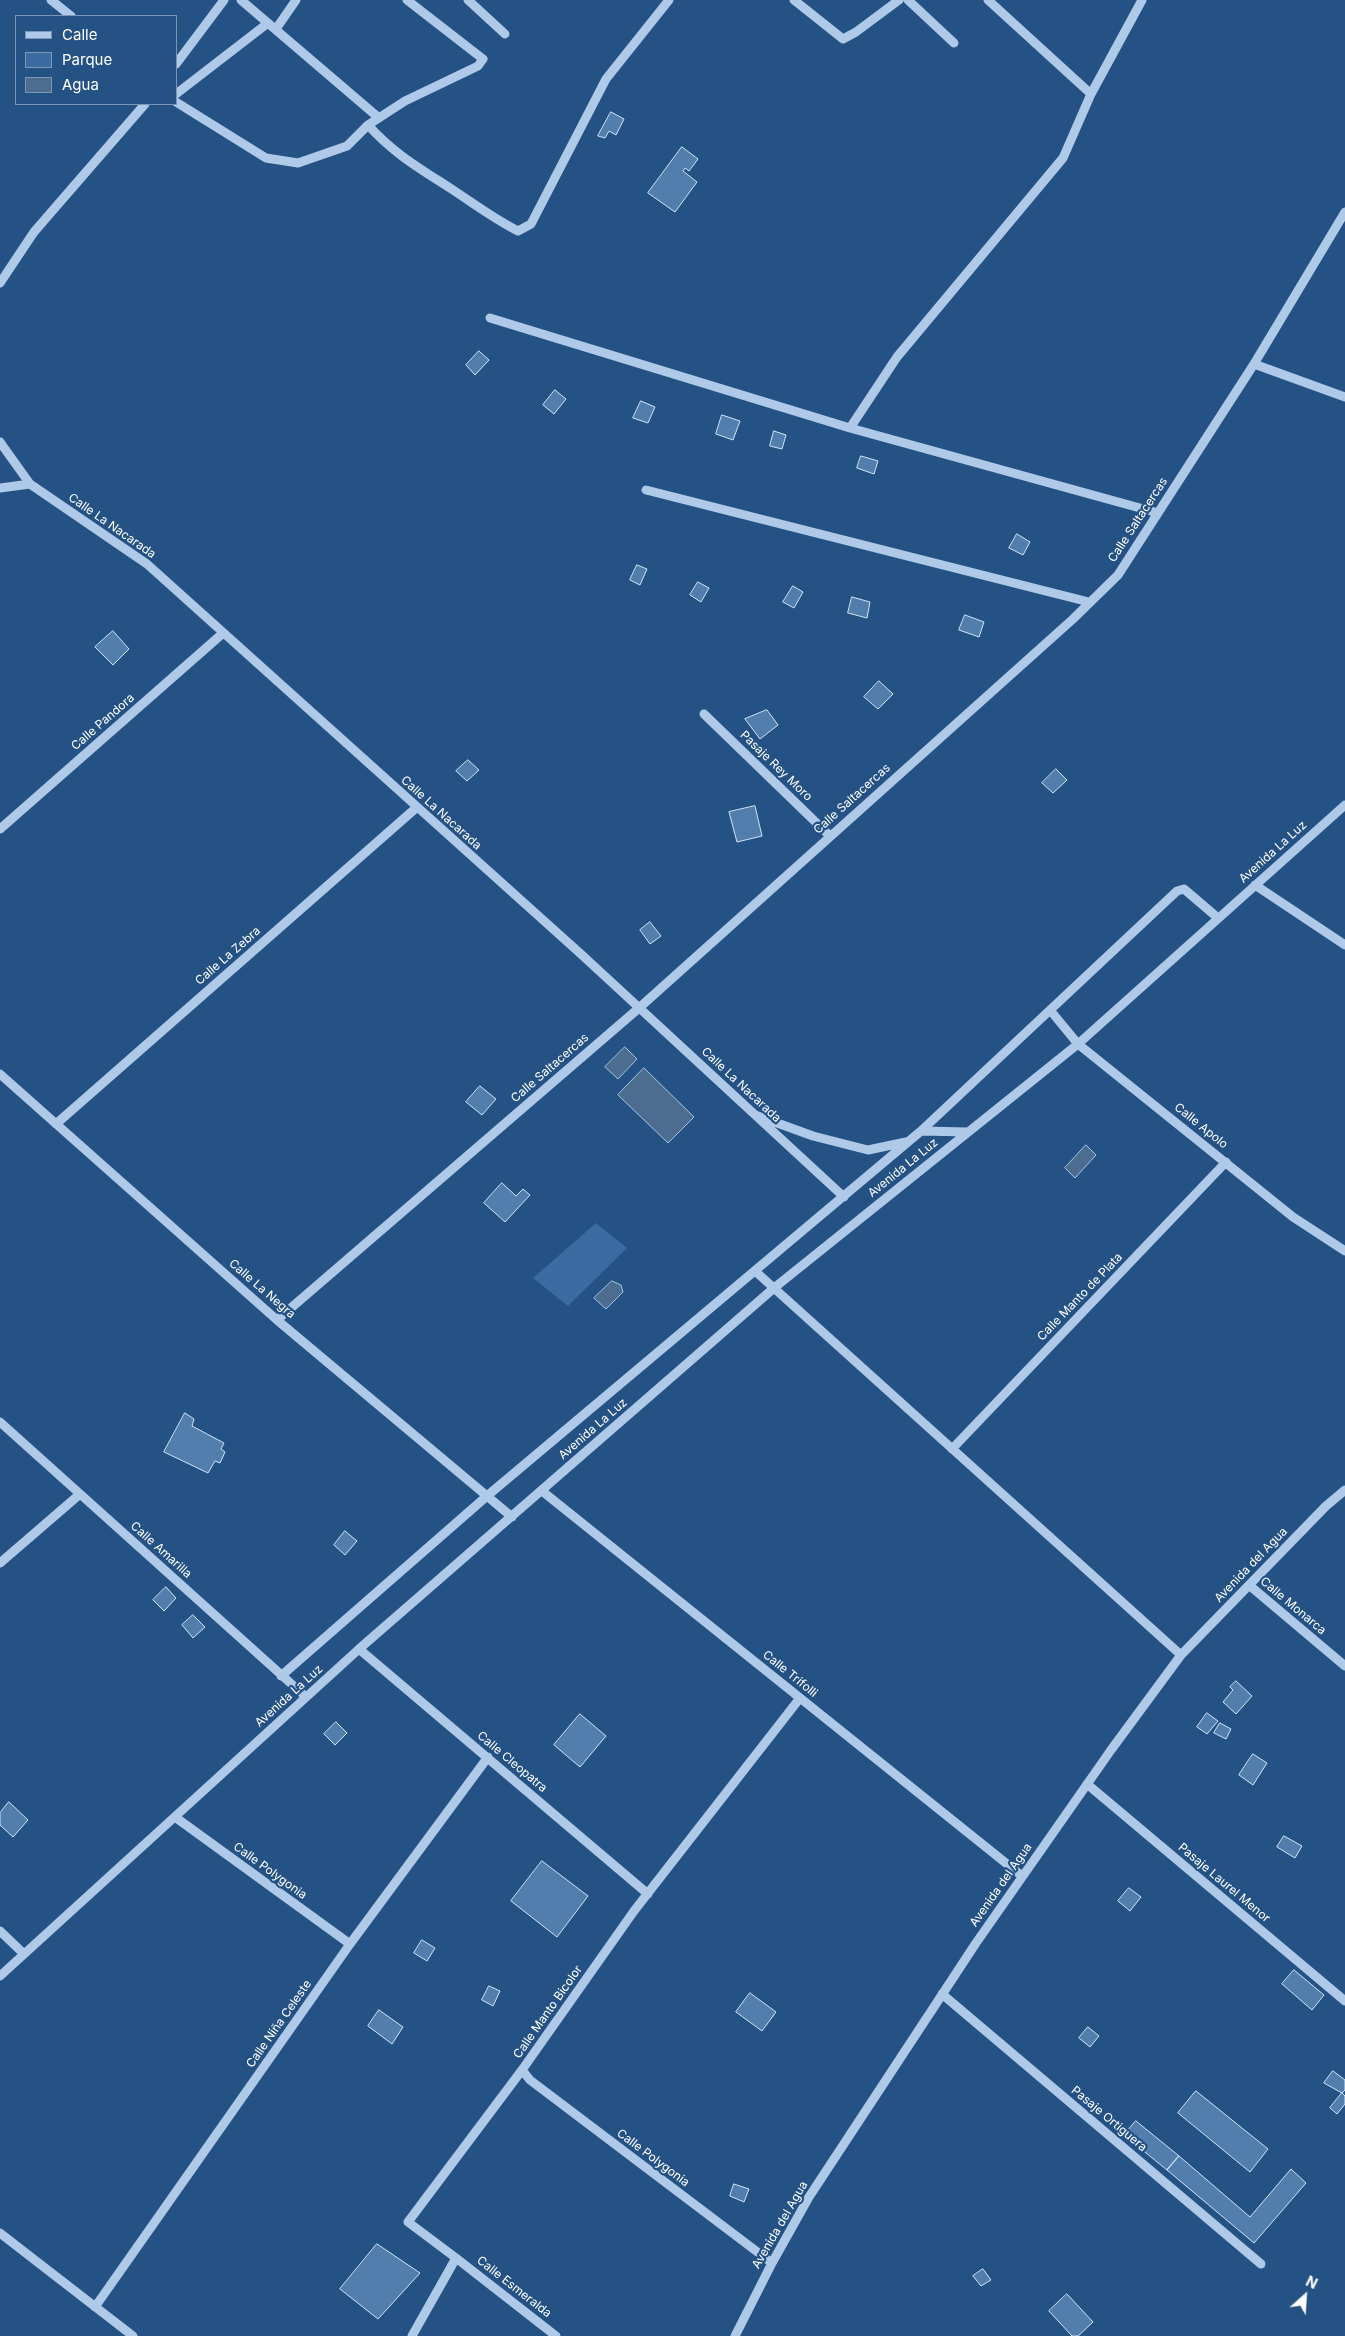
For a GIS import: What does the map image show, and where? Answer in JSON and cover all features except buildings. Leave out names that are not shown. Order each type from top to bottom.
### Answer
[{"type":"street","points":[[51,0],[70,15]]},
{"type":"street","points":[[178,61],[224,0]]},
{"type":"street","points":[[241,0],[379,118]]},
{"type":"street","points":[[276,29],[296,0]]},
{"type":"street","points":[[178,103],[266,158],[281,162],[298,163],[347,146],[368,125],[405,100],[478,66],[482,60],[407,0]]},
{"type":"street","points":[[468,0],[505,34]]},
{"type":"street","points":[[368,125],[384,143],[404,159],[499,222],[518,231],[531,224],[606,79],[669,0]]},
{"type":"street","points":[[798,1],[843,39],[856,32],[899,0]]},
{"type":"street","points":[[908,0],[954,43]]},
{"type":"street","points":[[988,0],[1091,94]]},
{"type":"street","points":[[850,428],[897,357],[1063,158],[1091,94],[1142,0]]},
{"type":"street","points":[[178,92],[268,23]]},
{"type":"street","points":[[0,283],[40,224],[143,105]]},
{"type":"street","name":"Calle Saltacercas","points":[[277,1320],[639,1008],[1073,619],[1118,575],[1341,226],[1345,212]]},
{"type":"street","points":[[490,318],[850,428],[1158,513]]},
{"type":"street","points":[[1254,364],[1345,398]]},
{"type":"street","points":[[0,442],[30,484],[0,488]]},
{"type":"street","name":"Calle La Nacarada","points":[[30,484],[147,564],[222,634],[639,1008],[844,1197]]},
{"type":"street","points":[[646,490],[1089,602]]},
{"type":"street","name":"Calle Pandora","points":[[0,829],[222,634]]},
{"type":"street","name":"Pasaje Rey Moro","points":[[704,714],[830,836]]},
{"type":"street","name":"Avenida La Luz","points":[[0,1976],[360,1649],[774,1288],[1078,1044],[1345,805]]},
{"type":"street","name":"Calle La Zebra","points":[[56,1124],[416,808]]},
{"type":"street","points":[[1255,885],[1345,945]]},
{"type":"street","name":"Avenida La Luz","points":[[281,1676],[487,1496],[922,1131],[1177,891],[1184,889],[1218,918]]},
{"type":"street","name":"Calle Apolo","points":[[1050,1010],[1078,1044],[1293,1217],[1345,1251]]},
{"type":"street","name":"Calle La Negra","points":[[0,1074],[277,1320],[512,1517]]},
{"type":"street","points":[[753,1114],[813,1136],[868,1150],[911,1140]]},
{"type":"street","points":[[922,1131],[968,1132]]},
{"type":"street","name":"Calle Manto de Plata","points":[[952,1449],[1226,1162]]},
{"type":"street","points":[[755,1271],[1180,1655]]},
{"type":"street","name":"Calle Amarilla","points":[[0,1422],[306,1697]]},
{"type":"street","name":"Avenida del Agua","points":[[735,2336],[772,2263],[809,2197],[1022,1876],[1180,1655],[1326,1506],[1345,1490]]},
{"type":"street","name":"Calle Trifolli","points":[[542,1491],[1022,1876]]},
{"type":"street","points":[[0,1563],[80,1494]]},
{"type":"street","name":"Calle Monarca","points":[[1249,1585],[1345,1666]]},
{"type":"street","name":"Calle Cleopatra","points":[[360,1649],[648,1894]]},
{"type":"street","name":"Calle Manto Bicolor","points":[[456,2258],[408,2222],[522,2070],[634,1911],[800,1698]]},
{"type":"street","name":"Calle Niña Celeste","points":[[95,2307],[350,1944],[488,1758]]},
{"type":"street","name":"Pasaje Laurel Menor","points":[[1087,1784],[1345,2001]]},
{"type":"street","name":"Calle Polygonia","points":[[174,1817],[350,1944]]},
{"type":"street","points":[[0,1931],[24,1954]]},
{"type":"street","name":"Pasaje Ortiguera","points":[[942,1994],[1260,2264]]},
{"type":"street","name":"Calle Polygonia","points":[[522,2070],[530,2080],[772,2263]]},
{"type":"street","points":[[0,2233],[133,2336]]},
{"type":"street","points":[[412,2336],[456,2258]]},
{"type":"street","name":"Calle Esmeralda","points":[[456,2258],[556,2336]]},
{"type":"green space","points":[[596,1223],[627,1248],[568,1306],[533,1278]]},
{"type":"water","points":[[625,1047],[637,1059],[618,1079],[605,1067]]},
{"type":"water","points":[[644,1068],[694,1117],[668,1143],[618,1095]]},
{"type":"water","points":[[1086,1145],[1096,1155],[1075,1178],[1065,1168]]},
{"type":"water","points":[[612,1281],[621,1285],[623,1292],[606,1309],[594,1298]]}]
